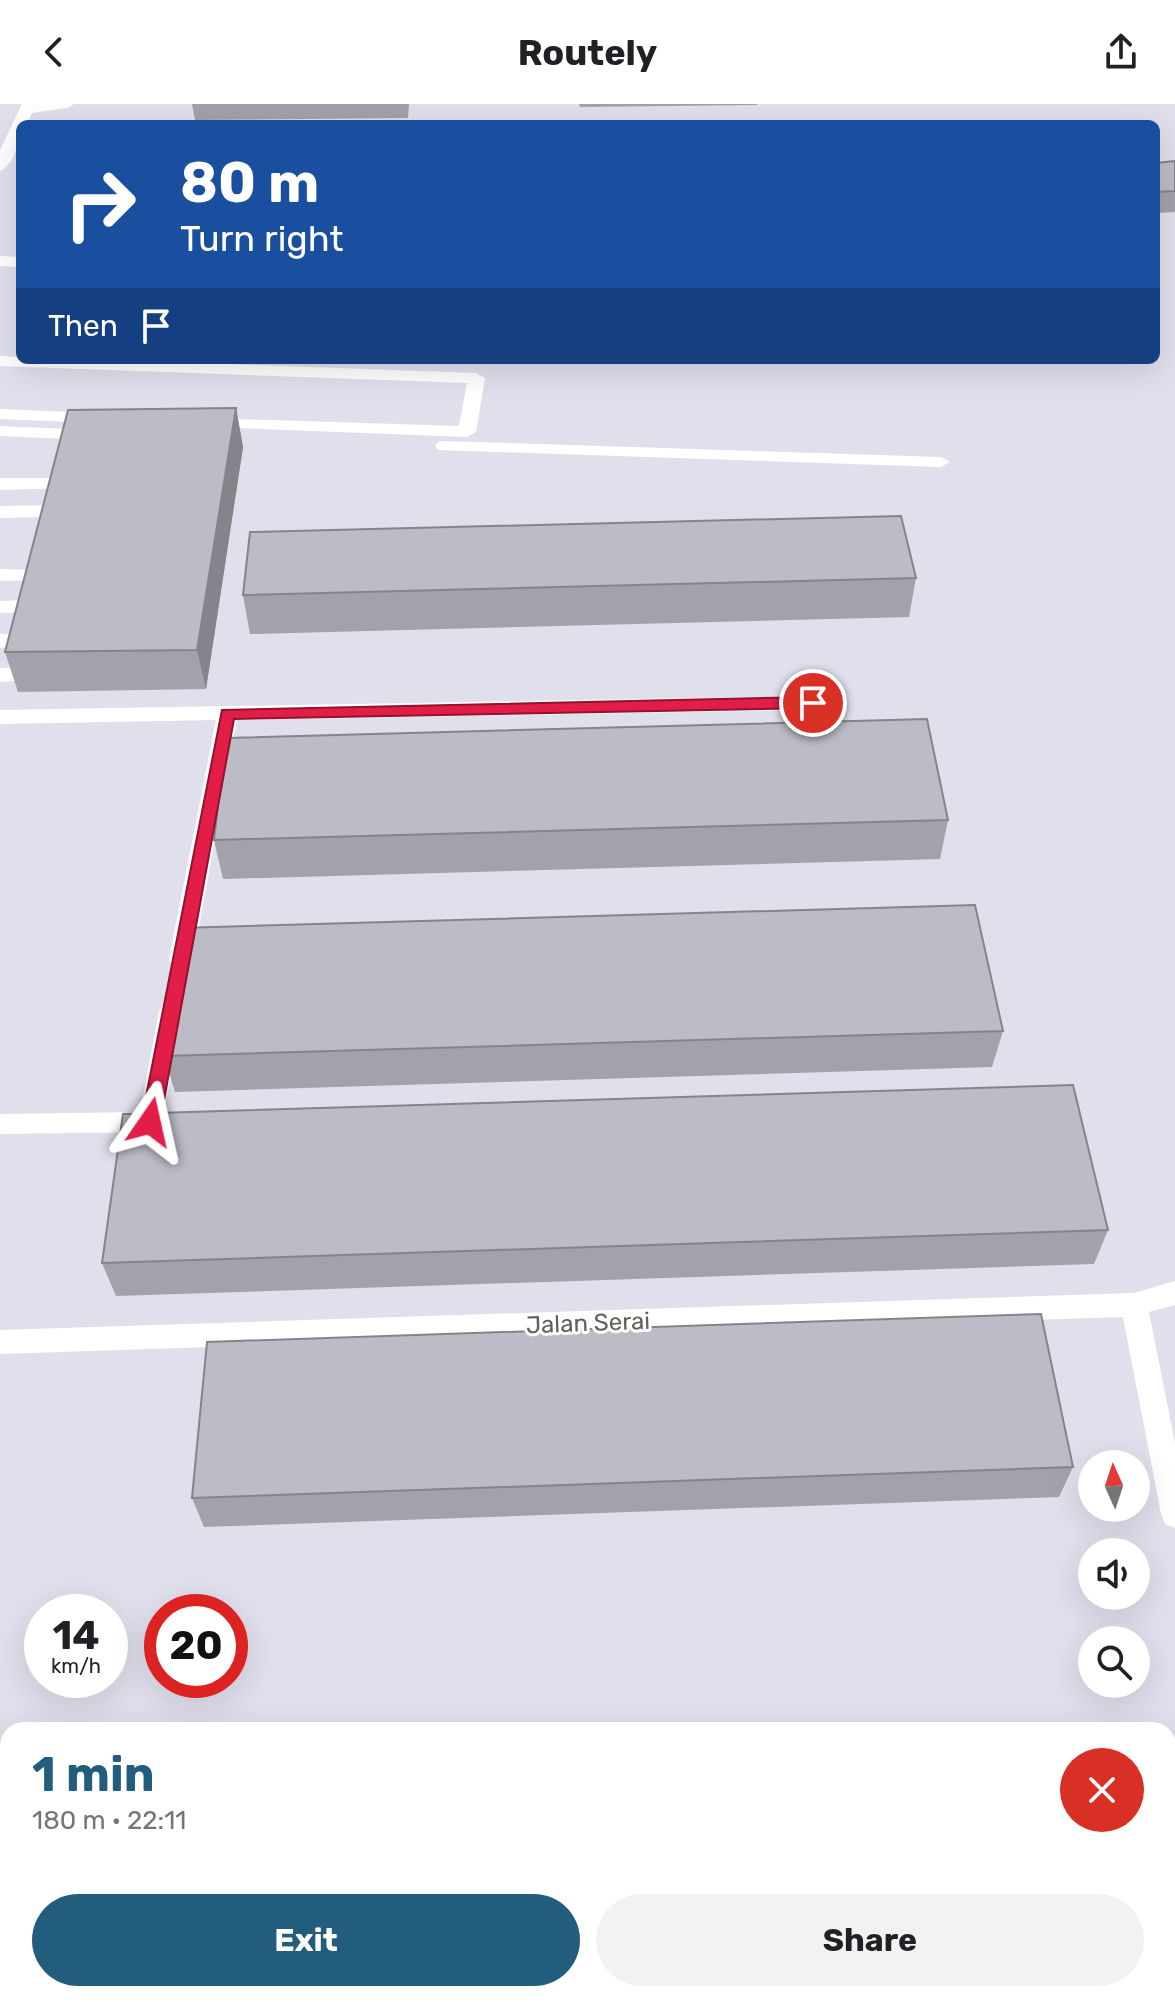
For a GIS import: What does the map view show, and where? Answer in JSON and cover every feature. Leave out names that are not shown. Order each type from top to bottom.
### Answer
[{"type":"street","points":[[28,106],[67,104]]},
{"type":"street","points":[[0,166],[16,132]]},
{"type":"street","points":[[84,364],[476,378],[467,432],[191,430],[941,462]]},
{"type":"street","points":[[0,414],[112,427],[83,435],[0,431]]},
{"type":"street","points":[[0,484],[63,484],[83,435]]},
{"type":"street","points":[[0,512],[52,511],[49,540],[39,576],[0,575]]},
{"type":"street","points":[[0,607],[31,606]]},
{"type":"street","points":[[0,641],[23,640]]},
{"type":"street","points":[[0,675],[29,674]]},
{"type":"street","points":[[0,717],[813,703]]},
{"type":"street","points":[[150,1122],[228,714]]},
{"type":"street","points":[[0,1124],[182,1121]]},
{"type":"street","name":"Jalan Serai","points":[[0,1342],[1134,1305],[1175,1293]]},
{"type":"street","points":[[1134,1305],[1175,1514]]},
{"type":"building","points":[[1175,161],[1175,191],[1160,192],[1160,163]]},
{"type":"building","points":[[236,408],[197,650],[5,652],[68,410]]},
{"type":"building","points":[[901,516],[916,578],[243,595],[250,532]]},
{"type":"building","points":[[927,719],[948,820],[214,840],[226,738]]},
{"type":"building","points":[[975,905],[1003,1031],[164,1056],[180,928]]},
{"type":"building","points":[[1073,1085],[1108,1230],[102,1263],[123,1114]]},
{"type":"building","points":[[1041,1314],[1073,1467],[192,1498],[207,1342]]},
{"type":"route","points":[[150,1122],[228,714],[813,703]]}]
